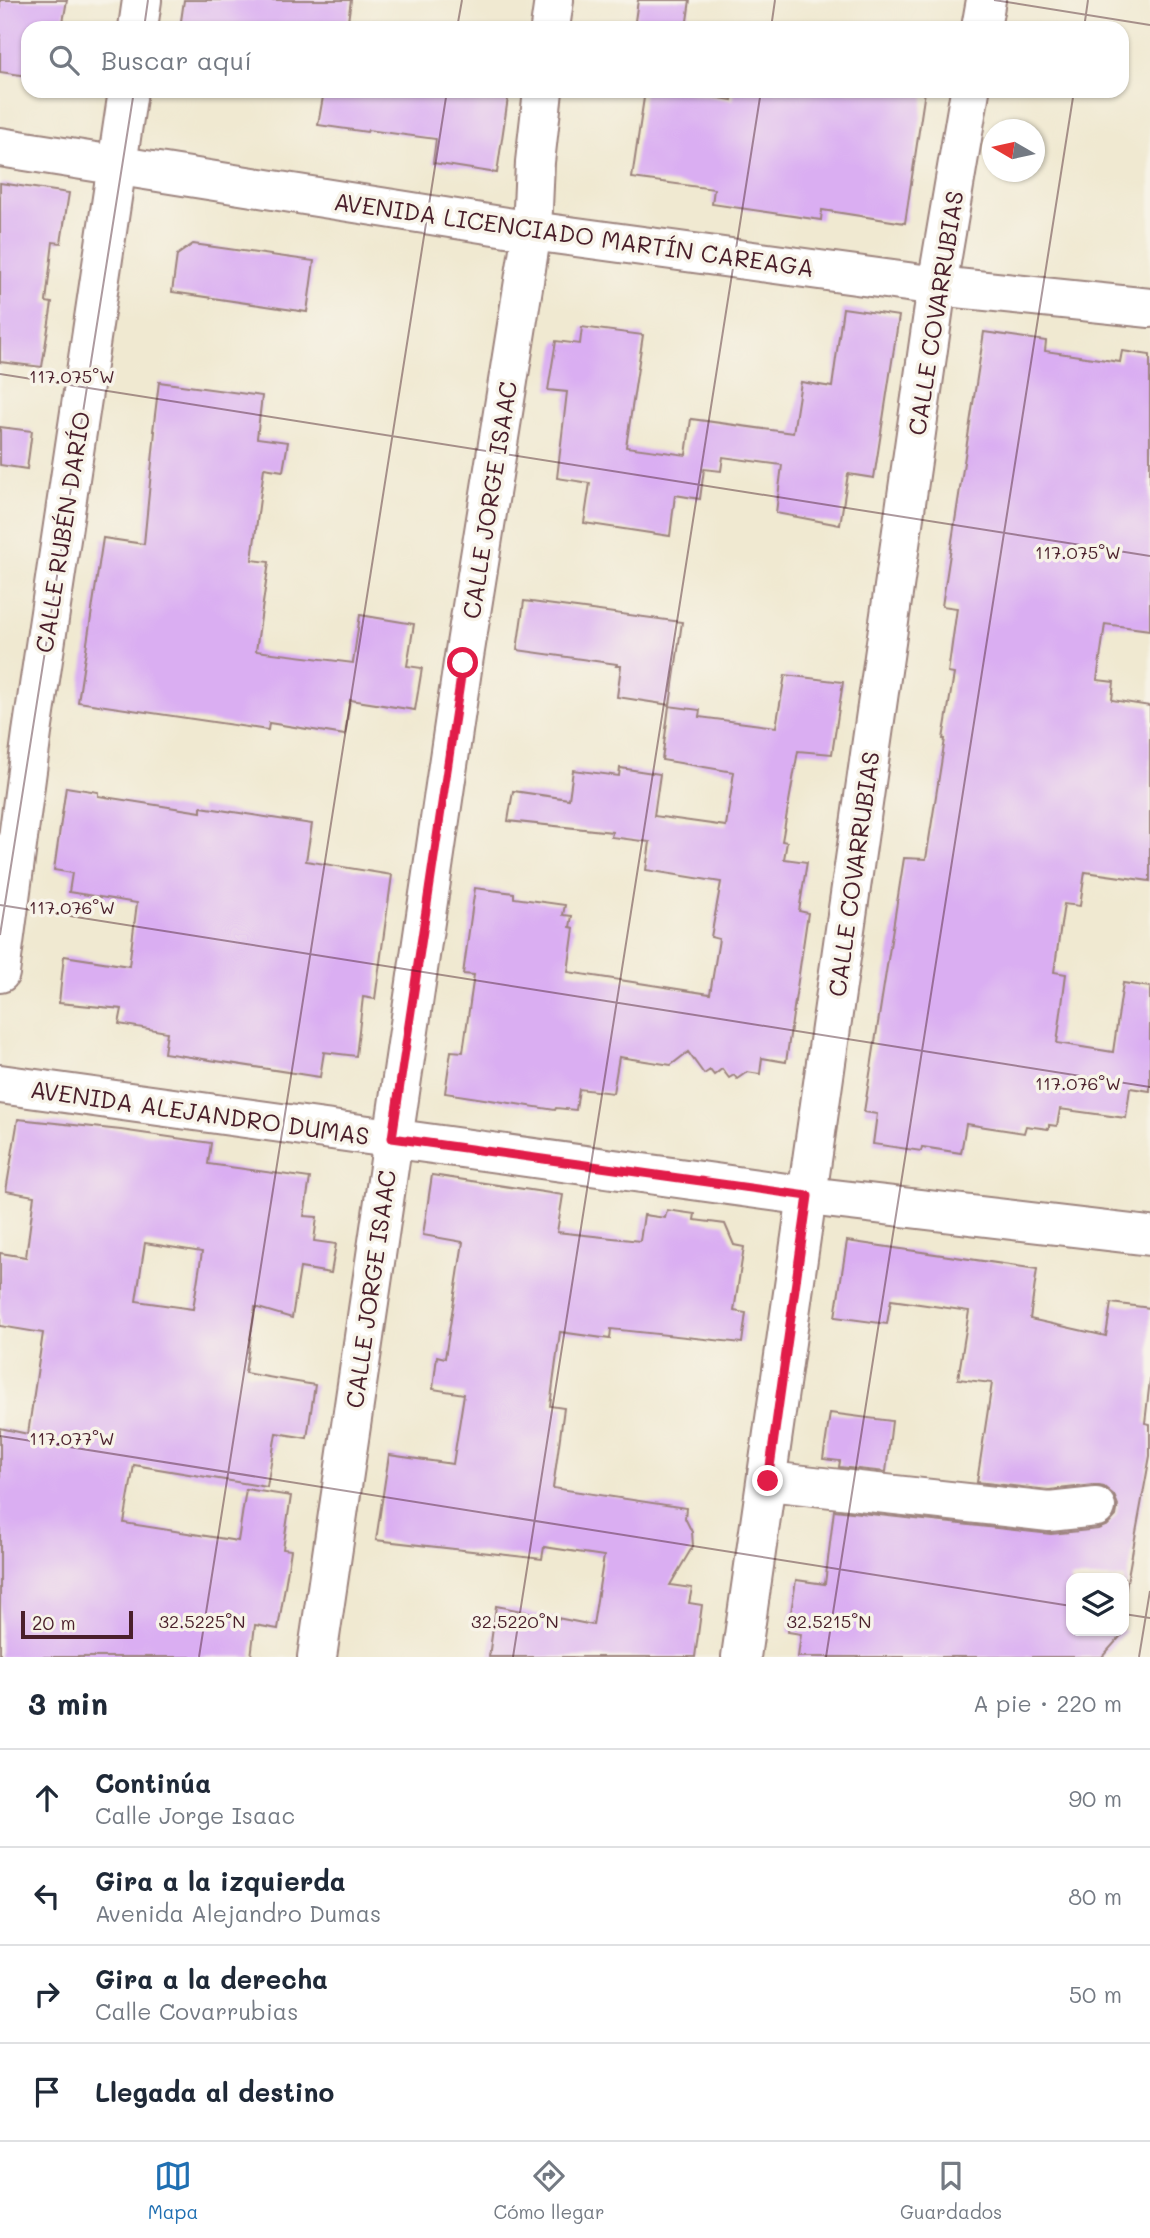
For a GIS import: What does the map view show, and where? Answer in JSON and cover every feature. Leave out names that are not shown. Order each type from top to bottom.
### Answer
[{"type":"street","points":[[139,21],[142,0]]},
{"type":"street","points":[[551,21],[554,0]]},
{"type":"street","points":[[982,21],[986,0]]},
{"type":"street","name":"CALLE RUBÉN DARÍO","points":[[0,973],[32,733],[127,98]]},
{"type":"street","name":"CALLE JORGE ISAAC","points":[[317,1657],[459,690],[532,231],[535,162],[542,98]]},
{"type":"street","name":"CALLE COVARRUBIAS","points":[[741,1657],[937,286],[969,98]]},
{"type":"street","name":"AVENIDA LICENCIADO MARTÍN CAREAGA","points":[[0,147],[532,231],[937,286],[1150,308]]},
{"type":"street","name":"AVENIDA ALEJANDRO DUMAS","points":[[0,1084],[808,1196],[1150,1236]]},
{"type":"street","points":[[768,1481],[1049,1512],[1096,1507]]},
{"type":"building","points":[[0,0],[67,0],[63,21],[21,21],[21,75],[0,72]]},
{"type":"building","points":[[184,0],[351,0],[348,21],[181,21]]},
{"type":"building","points":[[638,0],[690,0],[687,21],[635,21]]},
{"type":"building","points":[[323,98],[508,98],[497,173],[433,163],[436,139],[318,125]]},
{"type":"building","points":[[644,98],[924,98],[905,223],[822,210],[821,220],[712,204],[714,189],[632,178]]},
{"type":"building","points":[[0,183],[69,193],[61,243],[53,242],[46,302],[52,303],[42,367],[0,362]]},
{"type":"building","points":[[193,244],[314,261],[307,312],[172,292],[177,255]]},
{"type":"building","points":[[843,308],[899,316],[874,478],[848,474],[840,525],[776,513],[782,465],[723,457],[721,471],[704,469],[700,499],[675,495],[670,536],[584,523],[590,483],[557,478],[567,392],[548,390],[556,341],[580,344],[582,327],[643,335],[626,447],[686,455],[691,419],[793,433],[801,382],[832,387]]},
{"type":"building","points":[[984,332],[1046,341],[1045,351],[1120,362],[1122,351],[1150,355],[1150,630],[1105,624],[1097,680],[1114,682],[1112,700],[1150,706],[1150,881],[1085,872],[1080,906],[1064,904],[1054,972],[1066,974],[1057,1043],[1113,1052],[1123,983],[1150,987],[1150,1091],[1130,1088],[1126,1118],[1060,1109],[1057,1126],[1049,1125],[1049,1129],[1026,1126],[1024,1133],[966,1124],[961,1153],[922,1147],[921,1151],[873,1144],[877,1114],[864,1112],[904,858],[926,859],[945,739],[954,674],[948,673],[957,608],[942,606]]},
{"type":"building","points":[[159,382],[262,396],[257,438],[288,442],[283,471],[264,468],[252,560],[269,562],[256,651],[353,663],[360,615],[414,624],[407,666],[422,668],[415,710],[350,700],[345,735],[269,723],[268,730],[78,702],[103,538],[144,544]]},
{"type":"building","points":[[0,427],[32,431],[27,469],[0,465]]},
{"type":"building","points":[[524,601],[682,622],[670,705],[617,697],[621,666],[616,666],[617,664],[517,650]]},
{"type":"building","points":[[785,675],[843,682],[832,754],[798,751],[782,841],[787,842],[784,859],[807,862],[799,911],[808,913],[786,1062],[762,1058],[760,1074],[747,1072],[737,1079],[734,1075],[729,1078],[722,1069],[714,1075],[710,1070],[704,1074],[688,1052],[671,1065],[619,1057],[613,1093],[579,1089],[576,1110],[555,1110],[445,1093],[451,1051],[463,1052],[474,975],[463,974],[475,888],[514,893],[514,898],[565,905],[563,915],[572,916],[570,927],[574,928],[568,972],[710,994],[719,939],[711,937],[721,882],[646,870],[650,842],[611,837],[612,832],[508,821],[513,791],[569,799],[573,770],[619,776],[620,768],[660,774],[654,816],[726,826],[734,772],[662,760],[669,706],[700,710],[699,717],[776,727]]},
{"type":"building","points":[[66,787],[98,792],[98,796],[201,812],[201,807],[312,824],[306,861],[392,875],[375,999],[363,997],[356,1056],[324,1052],[320,1077],[164,1053],[167,1032],[119,1024],[122,1009],[59,1003],[64,956],[129,966],[137,903],[69,892],[72,873],[54,870]]},
{"type":"building","points":[[18,1119],[211,1143],[208,1164],[310,1178],[304,1216],[317,1217],[314,1241],[336,1244],[331,1273],[300,1268],[292,1318],[255,1307],[245,1373],[315,1385],[307,1438],[276,1433],[267,1487],[134,1465],[124,1523],[238,1541],[246,1489],[291,1496],[283,1549],[291,1550],[278,1629],[255,1625],[251,1657],[0,1657],[0,1428],[28,1434],[43,1333],[0,1326],[0,1253],[26,1257],[34,1196],[6,1191]],"holes":[[[145,1243],[202,1252],[193,1309],[136,1301]]]},
{"type":"building","points":[[432,1175],[563,1195],[557,1232],[640,1241],[644,1215],[665,1218],[667,1210],[695,1214],[694,1220],[725,1224],[734,1245],[744,1247],[734,1311],[746,1313],[742,1343],[611,1329],[610,1339],[560,1332],[550,1406],[564,1408],[553,1488],[686,1508],[685,1518],[692,1532],[693,1546],[670,1585],[692,1588],[689,1603],[702,1605],[695,1657],[489,1657],[496,1606],[593,1625],[604,1556],[544,1547],[542,1559],[376,1540],[389,1455],[453,1464],[464,1394],[433,1389],[437,1356],[445,1358],[463,1242],[423,1235]]},
{"type":"building","points":[[847,1241],[1037,1269],[1030,1319],[1106,1336],[1111,1303],[1150,1308],[1150,1380],[1145,1423],[1150,1424],[1150,1456],[1129,1573],[1066,1573],[1066,1636],[1121,1636],[1102,1657],[798,1657],[801,1634],[788,1632],[796,1580],[825,1584],[834,1510],[1051,1534],[1098,1529],[1108,1525],[1116,1516],[1118,1505],[1114,1495],[1104,1487],[1094,1485],[1049,1490],[977,1482],[992,1383],[958,1379],[969,1311],[891,1300],[887,1324],[835,1317]]},
{"type":"building","points":[[830,1413],[892,1421],[886,1472],[839,1467],[840,1461],[823,1459]]},
{"type":"route","points":[[463,663],[392,1138],[808,1196],[768,1481]]}]
